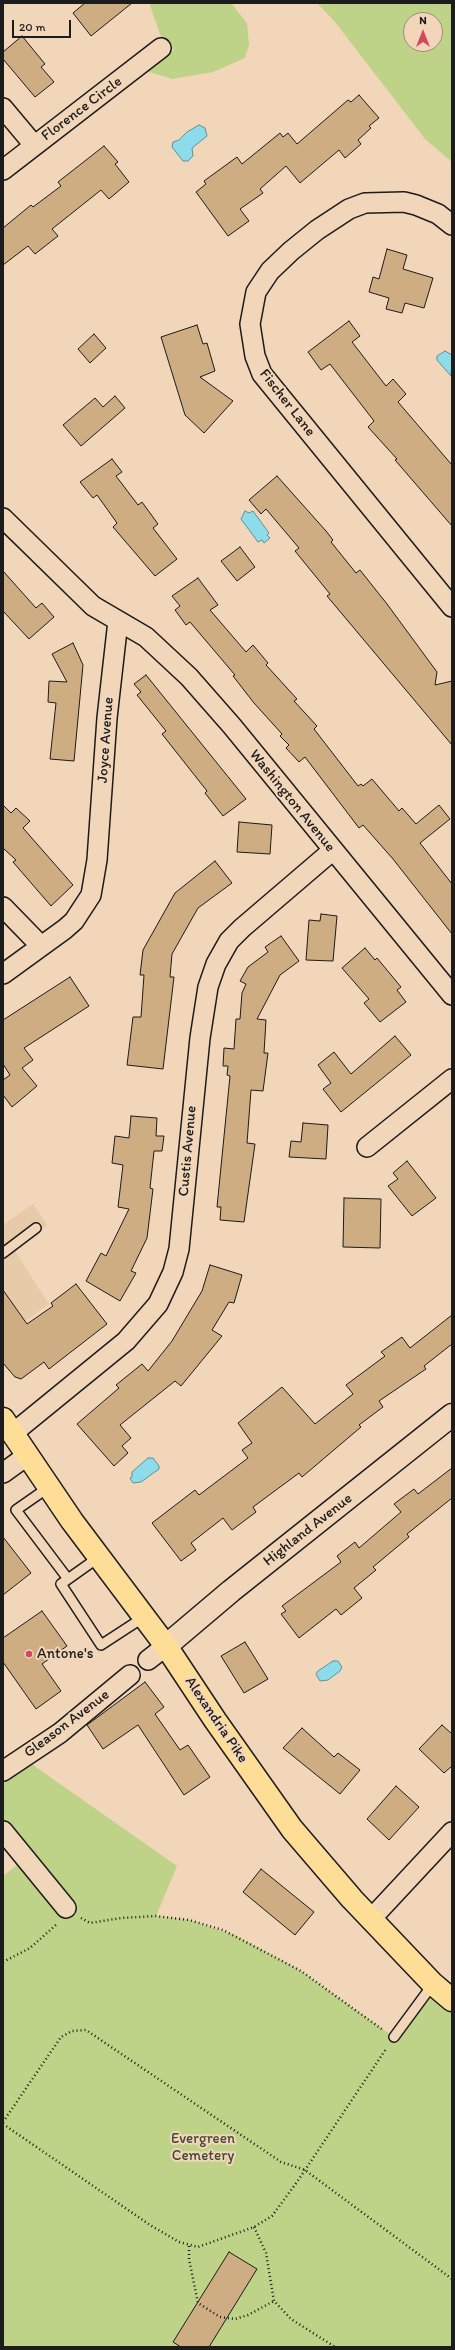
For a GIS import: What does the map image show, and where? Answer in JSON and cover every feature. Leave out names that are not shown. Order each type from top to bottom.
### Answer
[{"type":"main road","name":"Alexandria Pike","points":[[8,1426],[99,1557],[166,1646],[215,1720],[292,1829],[352,1899],[432,1984],[452,2000]]},
{"type":"street","name":"Florence Circle","points":[[3,170],[161,48]]},
{"type":"street","points":[[3,108],[34,145]]},
{"type":"street","name":"Fischer Lane","points":[[452,225],[438,214],[404,202],[365,203],[349,209],[317,230],[291,250],[270,271],[256,292],[253,301],[250,334],[255,356],[262,374],[452,607]]},
{"type":"street","points":[[3,518],[93,606],[118,621]]},
{"type":"street","name":"Washington Avenue","points":[[118,621],[156,645],[189,676],[232,726],[332,851],[452,995]]},
{"type":"street","name":"Joyce Avenue","points":[[3,974],[74,921],[91,895],[97,860],[107,718],[118,621]]},
{"type":"street","name":"Custis Avenue","points":[[8,1426],[126,1341],[158,1304],[173,1272],[179,1249],[200,1038],[208,987],[216,964],[224,947],[242,928],[332,851]]},
{"type":"street","points":[[3,907],[41,946]]},
{"type":"street","points":[[367,1147],[452,1079]]},
{"type":"street","name":"Highland Avenue","points":[[166,1646],[231,1591],[452,1415]]},
{"type":"street","points":[[3,1473],[28,1455]]},
{"type":"street","points":[[148,1660],[166,1646]]},
{"type":"street","name":"Gleason Avenue","points":[[3,1771],[60,1733],[130,1675]]},
{"type":"street","points":[[3,1831],[66,1908]]},
{"type":"street","points":[[371,1919],[452,1832]]},
{"type":"lane","points":[[3,1253],[36,1228]]},
{"type":"lane","points":[[49,1487],[16,1510],[68,1579]]},
{"type":"lane","points":[[99,1557],[61,1584],[101,1645],[144,1617]]},
{"type":"lane","points":[[394,2037],[432,1984]]},
{"type":"path","points":[[3,1962],[30,1948],[47,1934],[61,1919],[66,1908],[90,1923],[120,1918],[156,1916],[188,1920],[223,1930],[301,1971],[394,2037],[305,2170],[272,2216],[254,2227],[198,2247],[188,2246],[167,2236],[138,2218],[3,2123],[61,2036],[72,2031],[86,2030],[277,2158],[305,2170],[452,2279]]},
{"type":"path","points":[[254,2227],[266,2253],[274,2301],[291,2319],[335,2347]]},
{"type":"path","points":[[188,2246],[188,2259],[198,2303],[220,2317],[235,2319],[248,2315],[274,2301]]},
{"type":"shaded area","points":[[33,1204],[47,1225],[15,1251],[49,1304],[3,1338],[3,1225]]},
{"type":"green space","points":[[149,3],[231,3],[247,23],[249,45],[245,58],[213,72],[172,79],[146,71],[174,50],[161,37]]},
{"type":"green space","points":[[317,3],[452,3],[452,162],[425,139],[335,22]]},
{"type":"green space","name":"Evergreen Cemetery","points":[[23,1758],[177,1866],[156,1916],[189,1920],[237,1936],[301,1971],[394,2037],[433,1984],[452,2000],[452,2347],[3,2347],[3,1876],[27,1857],[3,1831],[3,1771]]},
{"type":"water","points":[[199,125],[205,128],[207,136],[192,148],[193,156],[188,161],[183,161],[172,147],[173,142],[179,140],[187,132]]},
{"type":"water","points":[[445,351],[452,355],[451,376],[437,360],[437,356]]},
{"type":"water","points":[[245,511],[249,513],[253,511],[269,533],[267,535],[270,538],[264,543],[262,540],[258,542],[241,519]]},
{"type":"water","points":[[148,1458],[153,1458],[159,1466],[159,1469],[141,1482],[133,1483],[130,1478],[132,1477],[132,1472]]},
{"type":"water","points":[[333,1661],[338,1661],[342,1667],[340,1671],[328,1680],[320,1681],[316,1674]]},
{"type":"building","points":[[85,3],[132,3],[91,36],[73,13]]},
{"type":"building","points":[[22,36],[45,64],[41,67],[54,82],[35,97],[3,59],[3,52]]},
{"type":"building","points":[[359,95],[379,118],[369,126],[371,128],[358,140],[361,144],[345,158],[339,150],[300,183],[286,166],[260,189],[263,193],[240,209],[249,221],[228,236],[196,192],[206,184],[204,181],[237,157],[242,164],[280,133],[283,137],[288,133],[297,144],[348,100],[351,102]]},
{"type":"building","points":[[104,146],[118,162],[115,164],[129,182],[109,199],[101,190],[52,229],[58,236],[35,254],[28,246],[3,265],[3,228],[31,205],[33,207],[61,186],[58,182]]},
{"type":"building","points":[[387,249],[407,255],[403,269],[433,278],[424,308],[405,303],[402,313],[386,309],[389,298],[369,292],[373,277],[379,279]]},
{"type":"building","points":[[349,321],[360,336],[352,342],[386,386],[393,379],[406,394],[398,402],[452,465],[452,526],[395,460],[397,459],[368,427],[374,421],[330,364],[321,370],[308,352]]},
{"type":"building","points":[[197,325],[203,344],[207,343],[215,371],[200,377],[233,401],[204,433],[185,415],[161,337]]},
{"type":"building","points":[[94,334],[106,348],[90,363],[78,349]]},
{"type":"building","points":[[115,396],[125,408],[81,446],[63,425],[95,398],[103,407]]},
{"type":"building","points":[[112,459],[122,472],[116,476],[138,505],[142,502],[158,524],[153,528],[177,559],[155,576],[113,527],[117,523],[97,495],[93,498],[80,482]]},
{"type":"building","points":[[277,476],[326,531],[333,540],[331,542],[356,573],[360,570],[387,604],[437,672],[435,685],[452,681],[452,745],[327,596],[330,594],[295,551],[299,548],[266,509],[261,514],[249,500]]},
{"type":"building","points":[[240,547],[255,567],[237,581],[221,561]]},
{"type":"building","points":[[3,571],[36,608],[42,603],[54,617],[29,639],[3,611]]},
{"type":"building","points":[[198,578],[218,605],[210,610],[246,652],[253,645],[268,663],[266,665],[297,699],[294,701],[317,726],[314,729],[358,786],[361,784],[363,786],[372,779],[399,811],[402,808],[416,824],[439,805],[450,819],[420,843],[452,884],[452,934],[393,859],[363,825],[359,828],[305,757],[299,762],[286,748],[289,745],[280,736],[282,734],[254,703],[233,676],[235,675],[190,622],[186,625],[175,610],[180,606],[172,596]]},
{"type":"building","points":[[73,643],[83,665],[74,761],[50,759],[56,703],[48,702],[49,681],[67,682],[52,654]]},
{"type":"building","points":[[146,675],[246,799],[223,816],[205,793],[207,791],[162,734],[166,731],[137,695],[141,692],[134,684]]},
{"type":"building","points":[[3,805],[11,813],[16,808],[30,821],[23,828],[73,885],[51,906],[13,862],[16,860],[3,848]]},
{"type":"building","points":[[239,822],[272,825],[270,854],[237,852]]},
{"type":"building","points":[[215,861],[232,883],[198,908],[172,954],[170,977],[174,977],[163,1069],[127,1065],[133,1017],[141,1017],[144,975],[140,975],[143,950],[175,893]]},
{"type":"building","points":[[321,914],[337,916],[333,961],[306,960],[309,920],[320,921]]},
{"type":"building","points":[[281,936],[299,961],[280,975],[257,1019],[266,1020],[264,1053],[268,1053],[263,1091],[251,1090],[247,1143],[255,1144],[244,1222],[220,1220],[221,1207],[217,1207],[230,1076],[227,1075],[228,1066],[223,1066],[224,1048],[234,1049],[236,1019],[240,1019],[242,993],[246,984],[240,981],[248,967],[268,952],[265,947]]},
{"type":"building","points":[[365,948],[375,960],[377,958],[401,987],[397,990],[406,1002],[380,1022],[364,1003],[369,999],[342,968]]},
{"type":"building","points":[[70,977],[89,1006],[24,1048],[33,1060],[22,1068],[37,1086],[12,1107],[3,1095],[3,1080],[10,1075],[3,1064],[3,1020]]},
{"type":"building","points":[[395,1036],[411,1055],[341,1112],[323,1089],[331,1083],[318,1065],[334,1052],[351,1074]]},
{"type":"building","points":[[131,1116],[157,1118],[156,1136],[164,1136],[162,1151],[154,1151],[150,1188],[153,1189],[147,1238],[131,1271],[136,1273],[120,1301],[86,1281],[101,1253],[106,1256],[129,1209],[118,1207],[123,1165],[112,1163],[115,1136],[129,1138]]},
{"type":"building","points":[[303,1123],[328,1125],[326,1159],[289,1157],[291,1141],[301,1142]]},
{"type":"building","points":[[407,1161],[436,1198],[412,1216],[388,1186],[398,1179],[393,1173]]},
{"type":"building","points":[[344,1198],[381,1199],[380,1248],[343,1247]]},
{"type":"building","points":[[210,1265],[242,1275],[234,1303],[229,1302],[212,1330],[222,1336],[181,1386],[175,1381],[120,1425],[131,1438],[122,1446],[128,1453],[114,1466],[77,1424],[119,1388],[116,1385],[142,1364],[148,1371],[172,1341],[202,1291]]},
{"type":"building","points":[[76,1284],[107,1324],[49,1369],[44,1362],[21,1379],[15,1377],[3,1363],[3,1290],[27,1324],[53,1306],[51,1303]]},
{"type":"building","points":[[452,1315],[452,1344],[424,1366],[426,1369],[379,1401],[383,1407],[359,1425],[361,1427],[302,1477],[299,1473],[253,1507],[256,1512],[232,1530],[223,1518],[191,1543],[196,1550],[181,1561],[152,1523],[195,1490],[199,1495],[248,1458],[242,1450],[252,1443],[238,1423],[282,1387],[315,1424],[353,1394],[346,1385],[385,1356],[381,1352],[402,1337],[410,1348]]},
{"type":"building","points":[[452,1468],[452,1498],[407,1534],[409,1537],[373,1567],[376,1570],[354,1588],[362,1598],[341,1615],[336,1609],[299,1638],[281,1614],[286,1611],[282,1606],[341,1562],[337,1556],[355,1542],[359,1548],[401,1512],[394,1504],[414,1489],[418,1494]]},
{"type":"building","points":[[3,1537],[31,1573],[3,1595]]},
{"type":"building","name":"Antone's","points":[[42,1611],[67,1646],[42,1664],[61,1691],[36,1709],[3,1662],[3,1638]]},
{"type":"building","points":[[245,1642],[268,1679],[244,1693],[221,1656]]},
{"type":"building","points":[[145,1682],[164,1707],[155,1714],[180,1750],[188,1745],[210,1777],[184,1795],[138,1725],[103,1749],[87,1725]]},
{"type":"building","points":[[442,1725],[452,1734],[452,1766],[444,1773],[419,1749]]},
{"type":"building","points":[[302,1728],[334,1757],[338,1753],[360,1770],[340,1794],[283,1748]]},
{"type":"building","points":[[396,1786],[419,1807],[389,1840],[367,1819]]},
{"type":"building","points":[[261,1869],[314,1912],[295,1935],[243,1892]]},
{"type":"building","points":[[229,2252],[257,2269],[209,2347],[181,2347],[173,2342]]},
{"type":"place","name":"Antone's","points":[[29,1654]]}]
